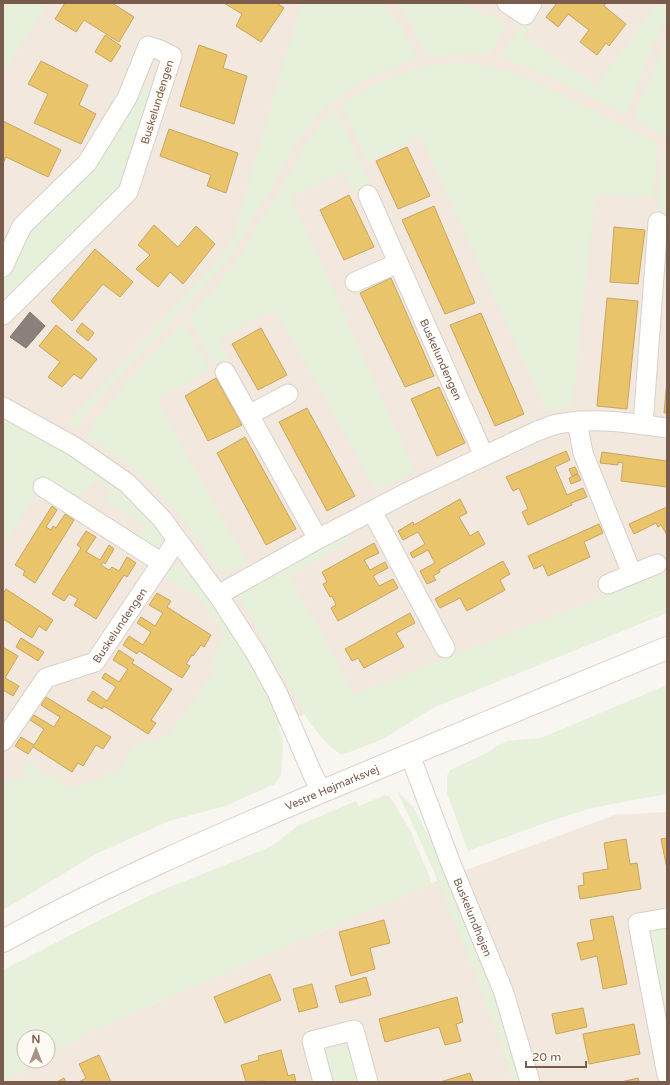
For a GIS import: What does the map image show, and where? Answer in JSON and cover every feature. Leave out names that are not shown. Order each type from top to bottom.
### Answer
[{"type":"street","points":[[508,3],[525,15],[532,3]]},
{"type":"street","name":"Buskelundengen","points":[[3,267],[22,226],[87,163],[128,98],[148,46],[172,56],[128,192],[3,315]]},
{"type":"street","name":"Buskelundengen","points":[[368,195],[484,456]]},
{"type":"street","points":[[643,425],[660,279],[658,222]]},
{"type":"street","points":[[355,282],[398,263]]},
{"type":"street","points":[[225,372],[318,539]]},
{"type":"street","points":[[249,415],[288,394]]},
{"type":"street","points":[[3,407],[75,447],[126,483],[162,519],[218,595],[255,652],[277,692],[313,775],[322,792]]},
{"type":"street","points":[[218,595],[318,539],[372,511],[484,456],[556,424],[599,420],[667,428]]},
{"type":"street","points":[[577,421],[583,453],[632,574]]},
{"type":"street","points":[[43,487],[162,562]]},
{"type":"street","points":[[372,511],[445,648]]},
{"type":"street","name":"Buskelundengen","points":[[3,741],[46,678],[95,662],[177,540]]},
{"type":"street","points":[[608,584],[657,564]]},
{"type":"street","name":"Vestre Højmarksvej","points":[[3,942],[82,900],[212,838],[667,648]]},
{"type":"street","name":"Buskelundhøjen","points":[[410,755],[451,864],[504,993],[530,1082]]},
{"type":"street","points":[[667,918],[638,923],[667,1075]]},
{"type":"street","points":[[323,1082],[312,1041],[354,1030],[368,1082]]},
{"type":"shaded area","points":[[3,3],[667,3],[667,574],[79,802],[3,797]]},
{"type":"shaded area","points":[[667,812],[667,1082],[3,1082],[3,1080],[23,1069],[56,1069],[56,1051],[94,1030],[439,880],[615,815]]},
{"type":"green space","points":[[10,3],[48,3],[3,73],[3,13]]},
{"type":"green space","points":[[301,3],[382,3],[400,23],[416,57],[410,61],[366,79],[325,108],[298,140],[245,234],[224,265],[128,367],[83,418],[76,429],[67,423],[224,253],[232,240]]},
{"type":"green space","points":[[396,3],[462,3],[506,25],[490,55],[470,53],[430,56],[425,52],[406,15]]},
{"type":"green space","points":[[658,3],[667,3],[667,18],[654,43],[627,112],[623,114],[548,77],[501,58],[504,49],[523,23],[532,23],[524,37],[597,85]]},
{"type":"green space","points":[[667,37],[667,137],[643,125],[638,121],[636,113]]},
{"type":"green space","points":[[457,62],[491,67],[527,77],[656,142],[658,145],[653,198],[595,195],[572,407],[546,410],[421,137],[367,162],[343,108],[345,101],[381,81],[428,66]]},
{"type":"green space","points":[[140,85],[148,87],[151,95],[148,112],[142,116],[133,143],[136,154],[124,186],[28,283],[19,284],[3,298],[3,274],[19,241],[98,154],[105,153],[121,127],[120,119]]},
{"type":"green space","points":[[336,109],[371,186],[355,194],[344,171],[291,197],[415,472],[376,490],[275,309],[219,339],[229,361],[216,365],[211,359],[189,318],[233,267],[315,131]]},
{"type":"green space","points":[[664,148],[667,148],[667,222],[657,214]]},
{"type":"green space","points":[[183,322],[210,370],[156,399],[247,562],[236,570],[227,573],[218,568],[180,517],[148,480],[86,436],[119,391]]},
{"type":"green space","points":[[3,415],[40,435],[112,481],[147,512],[163,533],[161,542],[155,548],[137,538],[145,526],[105,500],[112,490],[95,481],[82,494],[72,495],[46,478],[3,547]]},
{"type":"green space","points":[[345,535],[350,541],[290,576],[354,694],[667,572],[667,608],[640,619],[667,609],[667,613],[435,707],[383,739],[342,755],[323,739],[308,719],[241,601],[239,594],[277,571]]},
{"type":"green space","points":[[179,565],[188,567],[233,632],[270,697],[283,741],[281,775],[275,784],[225,806],[169,821],[96,854],[3,910],[3,778],[24,781],[25,760],[72,789],[120,770],[137,741],[153,743],[171,732],[216,669],[210,664],[225,634],[198,597],[162,575],[170,567]]},
{"type":"green space","points":[[667,685],[667,794],[591,808],[468,851],[447,793],[447,776],[450,770],[491,751],[495,747],[508,741],[541,738]]},
{"type":"green space","points":[[397,791],[414,808],[431,841],[487,978],[522,1082],[513,1082],[495,1027],[466,950],[428,859]]},
{"type":"green space","points":[[385,795],[390,797],[410,830],[432,883],[94,1030],[56,1051],[56,1029],[16,1029],[16,1069],[23,1069],[3,1080],[3,970],[155,893],[263,850],[275,844],[297,826],[356,801],[359,806]]},
{"type":"green space","points":[[667,929],[667,1053],[646,937],[655,930]]},
{"type":"green space","points":[[336,1046],[350,1050],[354,1054],[363,1082],[327,1082],[323,1058],[328,1050]]},
{"type":"building: Homes","points":[[65,3],[112,3],[134,17],[119,42],[84,20],[76,32],[55,19]]},
{"type":"building: Homes","points":[[224,3],[277,3],[284,8],[261,42],[236,26],[242,14]]},
{"type":"building: Homes","points":[[557,3],[606,3],[604,6],[626,24],[609,46],[606,43],[597,55],[580,42],[589,30],[568,14],[558,27],[546,17]]},
{"type":"building: Homes","points":[[105,35],[121,46],[111,62],[95,52]]},
{"type":"building: Homes","points":[[199,45],[227,55],[223,68],[247,76],[234,124],[180,106]]},
{"type":"building: Homes","points":[[41,61],[88,85],[79,105],[96,114],[81,144],[34,123],[48,94],[28,84]]},
{"type":"building: Homes","points":[[3,121],[61,150],[48,177],[6,157],[3,163]]},
{"type":"building: Homes","points":[[169,129],[238,153],[226,193],[207,186],[211,175],[160,156]]},
{"type":"building: Homes","points":[[407,147],[430,196],[398,209],[376,161]]},
{"type":"building: Homes","points":[[349,195],[374,247],[344,260],[320,210]]},
{"type":"building: Homes","points":[[434,206],[475,303],[445,314],[402,220]]},
{"type":"building: Homes","points":[[154,225],[178,247],[196,226],[215,244],[183,284],[170,272],[158,287],[136,269],[150,255],[138,245]]},
{"type":"building: Homes","points":[[614,227],[645,230],[638,284],[610,282]]},
{"type":"building: Homes","points":[[95,249],[133,282],[120,297],[103,284],[72,321],[51,301]]},
{"type":"building: Homes","points":[[391,278],[434,376],[405,387],[360,293]]},
{"type":"building: Homes","points":[[607,298],[638,301],[627,409],[597,406]]},
{"type":"building: Homes","points":[[481,313],[524,414],[495,426],[450,325]]},
{"type":"building: Homes","points":[[82,323],[94,333],[88,341],[76,331]]},
{"type":"building: Homes","points":[[56,325],[97,359],[81,379],[74,374],[62,387],[48,377],[60,362],[39,346]]},
{"type":"building: Homes","points":[[261,328],[287,375],[258,390],[232,344]]},
{"type":"building: Homes","points":[[216,378],[242,425],[208,441],[185,396]]},
{"type":"building: Homes","points":[[667,381],[667,413],[664,413]]},
{"type":"building: Homes","points":[[439,387],[465,443],[437,456],[411,399]]},
{"type":"building: Homes","points":[[307,408],[355,496],[327,511],[279,422]]},
{"type":"building: Homes","points":[[245,437],[296,529],[266,545],[217,453]]},
{"type":"building: Homes","points":[[566,451],[570,460],[555,467],[567,495],[583,488],[587,497],[571,503],[572,505],[528,525],[522,512],[528,509],[519,488],[513,491],[506,477]]},
{"type":"building: Homes","points":[[602,452],[667,461],[667,487],[621,481],[623,463],[618,462],[618,465],[600,463]]},
{"type":"building: Homes","points":[[575,467],[578,473],[572,476],[569,469]]},
{"type":"building: Homes","points":[[578,474],[581,480],[571,484],[569,478]]},
{"type":"building: Homes","points":[[460,499],[467,513],[459,517],[470,536],[478,531],[485,544],[439,570],[440,572],[433,576],[436,580],[427,584],[420,571],[435,563],[428,550],[413,558],[410,553],[425,544],[418,532],[403,540],[398,531],[413,522],[414,525]]},
{"type":"building: Homes","points":[[52,506],[57,510],[46,527],[51,530],[53,526],[56,528],[65,514],[74,520],[35,583],[23,575],[25,571],[15,565]]},
{"type":"building: Homes","points":[[667,507],[667,535],[661,525],[658,527],[656,523],[634,534],[629,524]]},
{"type":"building: Homes","points":[[599,524],[603,533],[584,542],[590,557],[548,576],[543,565],[534,569],[528,556]]},
{"type":"building: Homes","points":[[86,531],[96,537],[86,552],[100,560],[109,545],[114,549],[105,564],[103,562],[101,565],[109,570],[112,567],[119,571],[127,557],[136,563],[127,577],[124,575],[96,619],[74,605],[78,599],[69,594],[64,601],[52,594],[81,548],[77,545]]},
{"type":"building: Homes","points":[[374,543],[379,553],[364,560],[370,570],[385,562],[388,568],[373,576],[379,586],[393,579],[398,588],[338,621],[331,608],[336,605],[332,596],[330,597],[323,584],[327,582],[322,572]]},
{"type":"building: Homes","points":[[503,561],[510,574],[500,580],[505,590],[467,611],[460,598],[440,608],[435,599]]},
{"type":"building: Homes","points":[[6,589],[53,620],[46,631],[39,626],[32,638],[3,619],[3,594]]},
{"type":"building: Homes","points":[[157,593],[171,601],[167,607],[211,635],[204,647],[201,645],[193,656],[192,655],[186,664],[190,666],[182,678],[139,651],[137,654],[123,645],[129,636],[143,645],[151,632],[137,623],[141,617],[155,626],[163,613],[149,605]]},
{"type":"building: Homes","points":[[410,613],[415,623],[396,633],[404,647],[364,668],[358,658],[352,661],[345,649]]},
{"type":"building: Homes","points":[[21,638],[44,652],[38,661],[16,647]]},
{"type":"building: Homes","points":[[3,647],[18,656],[5,678],[19,686],[13,696],[3,690]]},
{"type":"building: Homes","points":[[119,650],[134,660],[132,663],[172,689],[151,720],[156,723],[148,734],[104,706],[102,709],[87,700],[93,691],[107,701],[116,687],[102,678],[105,673],[119,682],[128,669],[113,660]]},
{"type":"building: Homes","points":[[46,697],[111,737],[103,749],[96,745],[83,766],[78,763],[72,772],[33,747],[28,754],[15,746],[21,737],[34,745],[44,729],[30,720],[34,715],[54,727],[60,717],[41,705]]},
{"type":"building: Homes","points":[[667,838],[667,869],[661,839]]},
{"type":"building: Homes","points":[[626,839],[630,864],[637,863],[641,889],[580,899],[578,886],[584,885],[583,873],[608,869],[604,843]]},
{"type":"building: Homes","points":[[613,916],[627,984],[603,989],[597,956],[581,960],[577,943],[594,940],[590,920]]},
{"type":"building: Homes","points":[[384,920],[390,943],[370,948],[375,969],[351,976],[339,932]]},
{"type":"building: Homes","points":[[270,974],[281,1000],[225,1023],[214,997]]},
{"type":"building: Homes","points":[[366,977],[371,995],[340,1003],[335,986]]},
{"type":"building: Homes","points":[[312,984],[318,1007],[299,1012],[293,989]]},
{"type":"building: Homes","points":[[457,997],[463,1022],[456,1024],[461,1041],[445,1045],[439,1027],[385,1042],[379,1019]]},
{"type":"building: Homes","points":[[583,1008],[587,1027],[556,1034],[552,1014]]},
{"type":"building: Homes","points":[[634,1024],[640,1054],[589,1064],[583,1034]]},
{"type":"building: Homes","points":[[281,1050],[288,1076],[294,1074],[296,1082],[246,1082],[241,1065],[259,1060],[258,1056]]},
{"type":"building: Homes","points":[[99,1055],[111,1082],[79,1082],[86,1078],[79,1064]]},
{"type":"building: Homes","points":[[470,1073],[473,1082],[440,1082]]},
{"type":"building: Homes","points":[[64,1078],[66,1082],[57,1082]]},
{"type":"building: Homes","points":[[638,1078],[639,1082],[621,1082]]},
{"type":"building: Industry","points":[[30,312],[45,326],[26,348],[10,337]]}]
